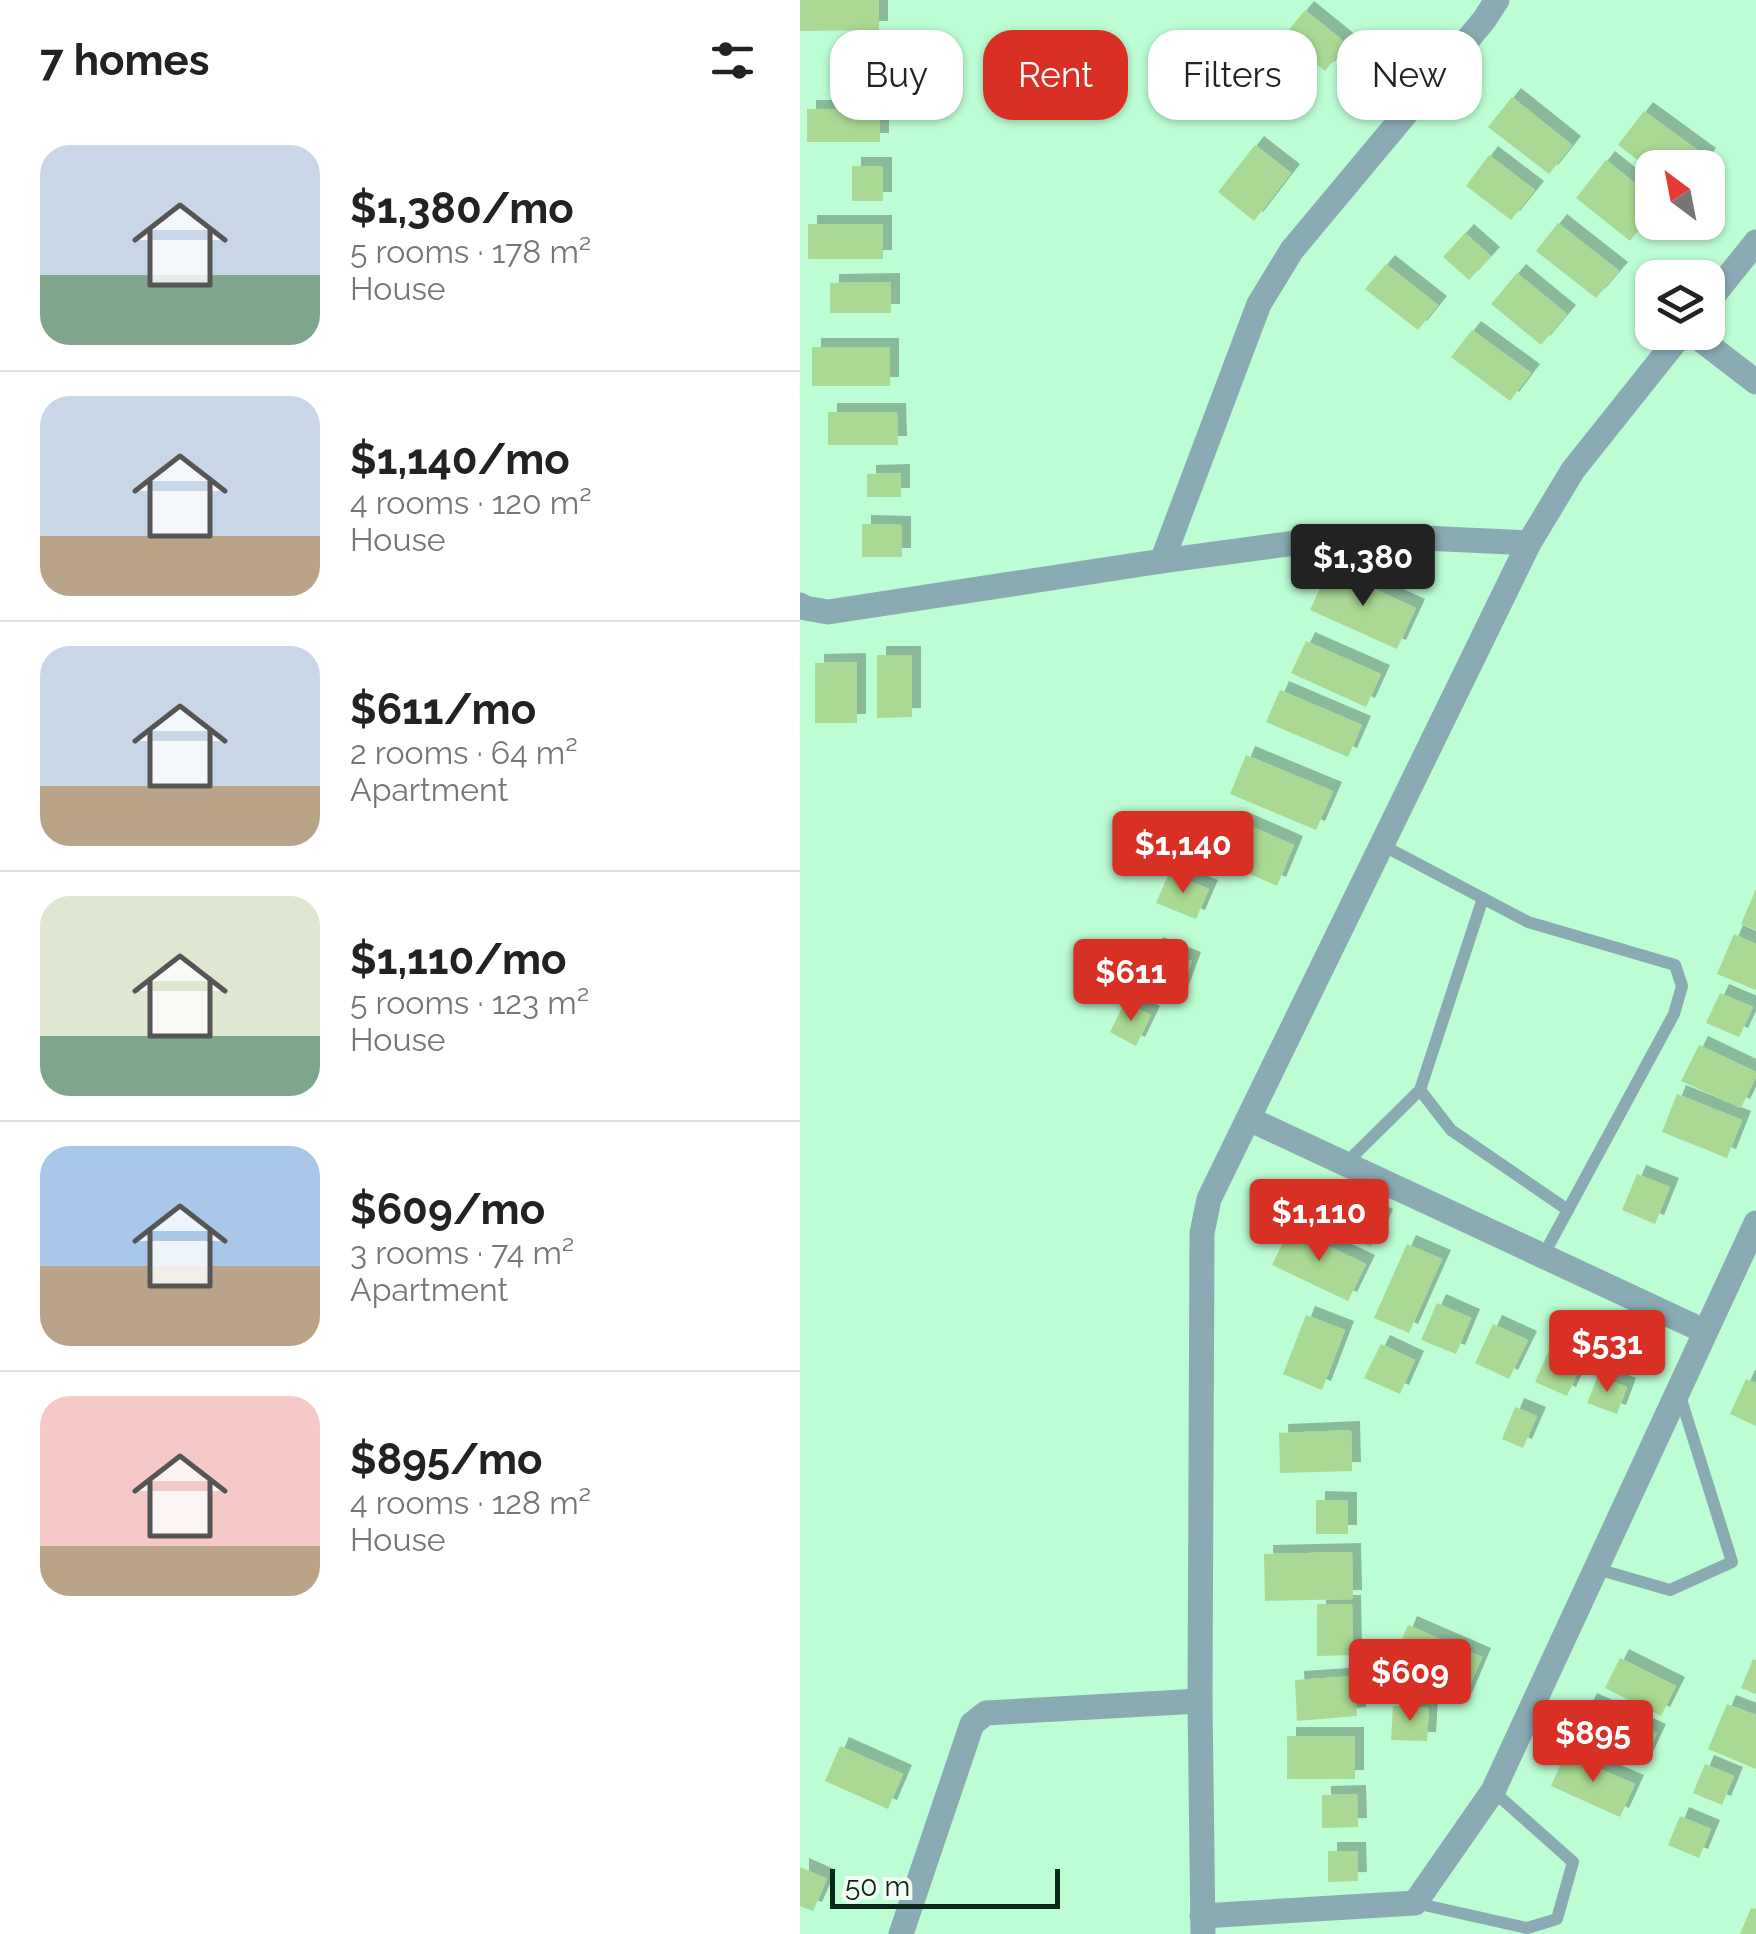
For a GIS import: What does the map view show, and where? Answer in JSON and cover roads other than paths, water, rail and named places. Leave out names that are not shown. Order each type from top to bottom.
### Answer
[{"type":"street","points":[[1162,561],[1259,304],[1273,278],[1497,0]]},
{"type":"street","points":[[1725,281],[1756,242]]},
{"type":"street","points":[[1669,350],[1574,470],[1529,543],[1209,1199],[1202,1233],[1203,1925],[1415,1903],[1493,1792],[1756,1224]]},
{"type":"street","points":[[1714,350],[1756,382]]},
{"type":"street","points":[[800,605],[828,612],[1162,561],[1361,536],[1529,543]]},
{"type":"street","points":[[1248,1119],[1704,1331]]},
{"type":"street","points":[[900,1934],[972,1724],[978,1717],[986,1713],[1200,1701]]},
{"type":"lane","points":[[1382,844],[1528,922],[1675,964],[1682,986],[1674,1014],[1543,1256]]},
{"type":"lane","points":[[1344,1164],[1420,1090],[1482,898]]},
{"type":"lane","points":[[1420,1090],[1451,1130],[1568,1210]]},
{"type":"lane","points":[[1597,1569],[1670,1590],[1732,1562],[1678,1390]]},
{"type":"lane","points":[[1415,1903],[1527,1931],[1557,1919],[1573,1862],[1493,1792]]}]
